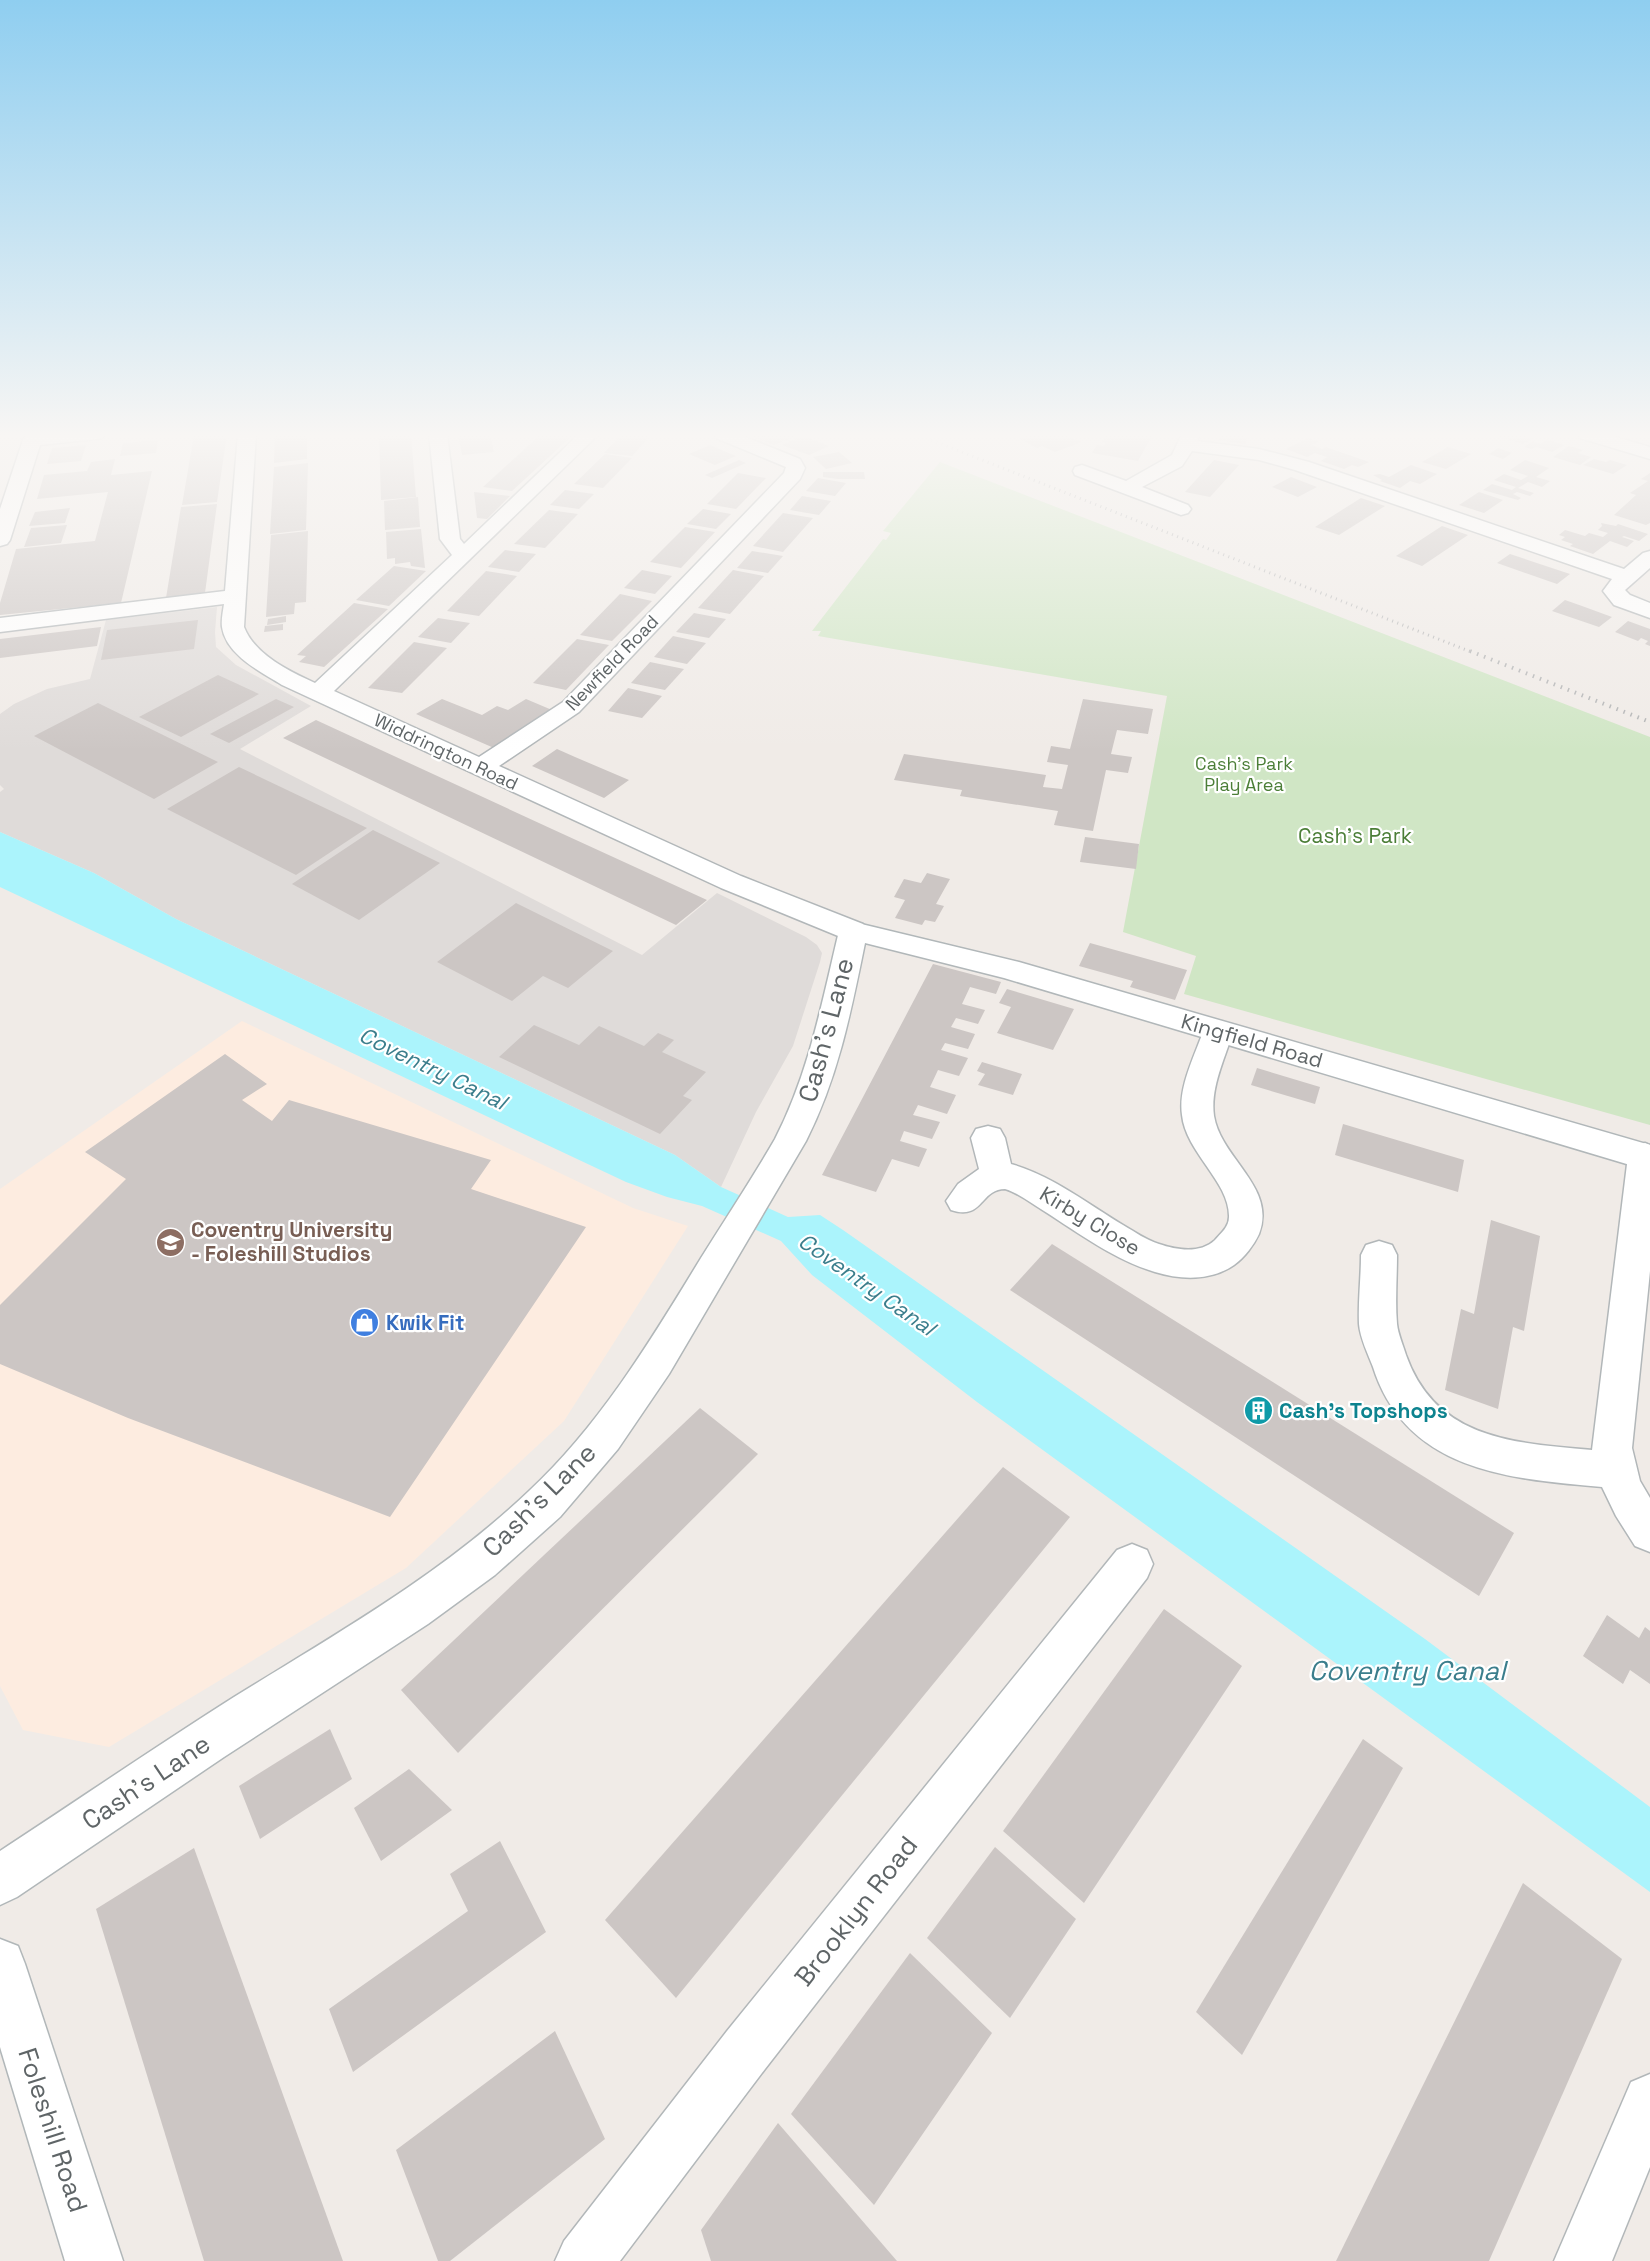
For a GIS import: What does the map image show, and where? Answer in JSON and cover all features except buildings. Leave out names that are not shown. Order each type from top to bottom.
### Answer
[{"type":"street","name":"Widdrington Road","points":[[239,540],[232,627],[246,650],[273,670],[480,768],[731,882],[853,931]]},
{"type":"street","points":[[450,540],[464,554]]},
{"type":"street","points":[[317,692],[331,683],[479,540]]},
{"type":"street","name":"Newfield Road","points":[[480,768],[578,701],[732,540]]},
{"type":"street","points":[[1498,540],[1622,586],[1633,605],[1650,611]]},
{"type":"street","points":[[1622,586],[1650,557]]},
{"type":"street","points":[[0,625],[234,596]]},
{"type":"street","name":"Kingfield Road","points":[[853,931],[1010,969],[1648,1157]]},
{"type":"street","name":"Cash's Lane","points":[[0,1880],[201,1745],[416,1607],[514,1532],[564,1483],[626,1409],[784,1153],[808,1105],[824,1062],[853,931]]},
{"type":"street","name":"Kirby Close","points":[[997,1175],[1009,1175],[1024,1182],[1135,1250],[1155,1259],[1177,1263],[1199,1263],[1218,1257],[1236,1244],[1244,1232],[1246,1215],[1244,1199],[1237,1185],[1209,1146],[1200,1128],[1197,1115],[1198,1102],[1218,1032]]},
{"type":"street","points":[[963,1201],[982,1182],[997,1175],[988,1138]]},
{"type":"street","points":[[1648,1157],[1612,1448],[1615,1470],[1630,1506],[1650,1532]]},
{"type":"street","points":[[1379,1255],[1378,1326],[1398,1386],[1430,1425],[1472,1448],[1523,1462],[1615,1470]]},
{"type":"street","name":"Brooklyn Road","points":[[584,2261],[746,2050],[1132,1564]]},
{"type":"street","name":"Foleshill Road","points":[[0,1964],[94,2261]]},
{"type":"street","points":[[1583,2261],[1650,2101]]},
{"type":"shaded area","points":[[217,607],[216,647],[236,665],[311,706],[240,749],[642,955],[717,893],[806,937],[817,945],[822,953],[820,962],[793,1046],[756,1112],[721,1187],[675,1155],[176,919],[94,873],[0,832],[0,792],[4,789],[0,785],[0,714],[14,704],[47,689],[90,679],[106,620]]},
{"type":"shaded area","points":[[242,1021],[633,1208],[688,1226],[564,1421],[406,1568],[109,1747],[23,1730],[0,1686],[0,1189]]},
{"type":"green space","name":"Cash's Park","points":[[883,540],[1140,540],[1650,737],[1650,1125],[1184,994],[1196,956],[1123,932],[1167,696],[818,636],[821,631],[812,631]]},
{"type":"water","name":"Coventry Canal","points":[[0,832],[94,873],[176,919],[675,1155],[721,1187],[788,1217],[820,1215],[1425,1639],[1650,1807],[1650,1892],[977,1402],[812,1275],[781,1241],[702,1206],[667,1197],[626,1182],[0,887]]},
{"type":"railway","points":[[1185,540],[1474,653]]},
{"type":"railway","points":[[1470,651],[1650,722]]},
{"type":"place","name":"Coventry University - Foleshill Studios","points":[[170,1242]]},
{"type":"place","name":"Kwik Fit","points":[[365,1323]]},
{"type":"place","name":"Cash's Topshops","points":[[1258,1411]]},
{"type":"park label","name":"Cash's Park Play Area","points":[[1244,774]]}]
